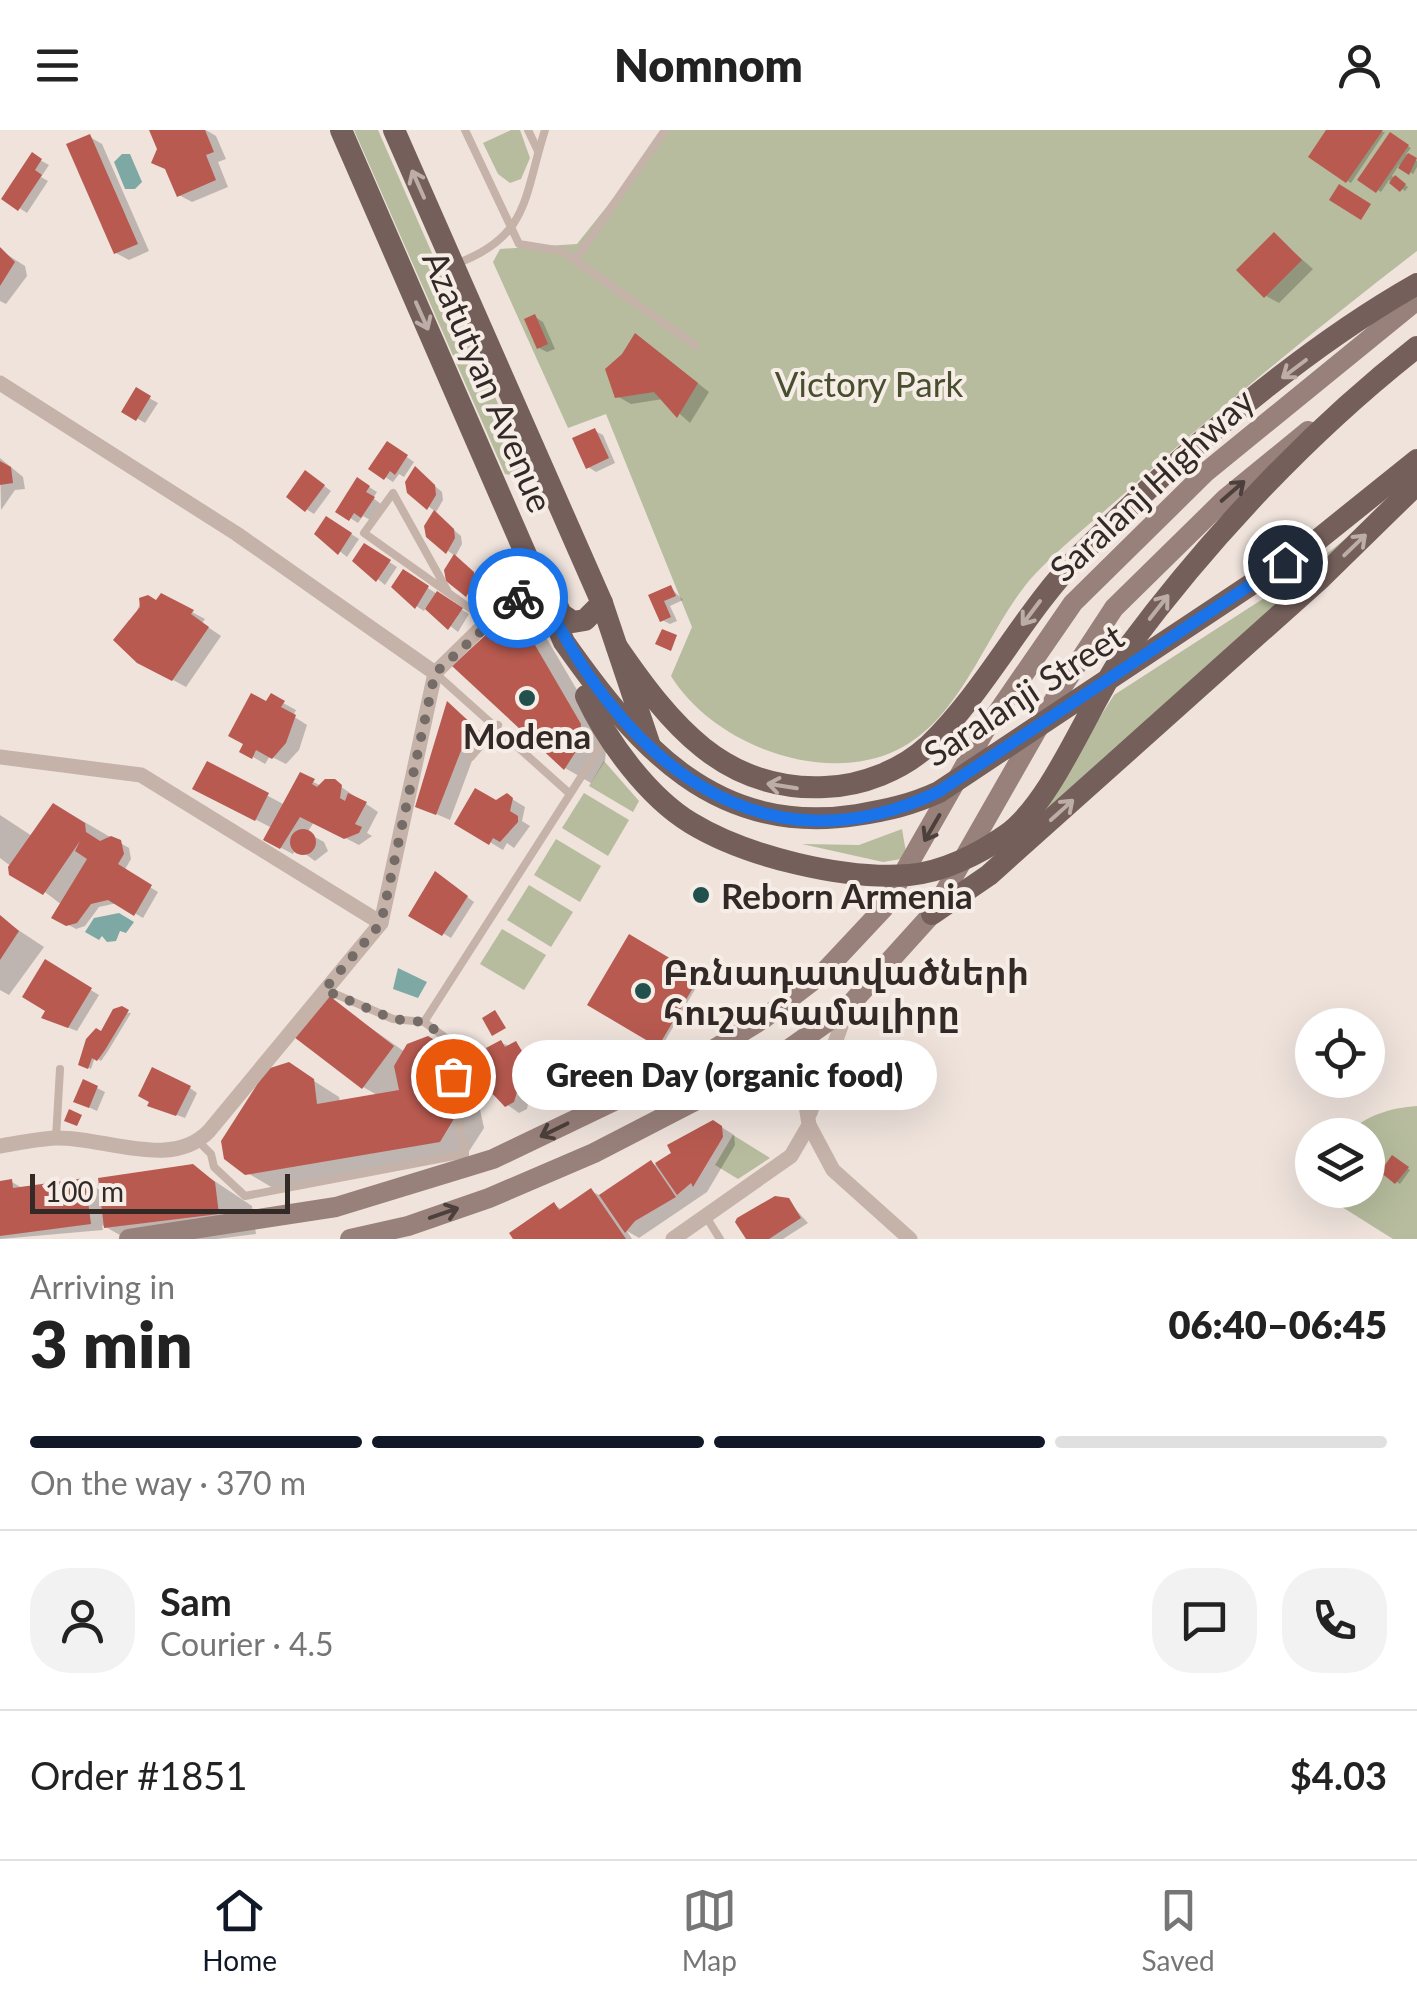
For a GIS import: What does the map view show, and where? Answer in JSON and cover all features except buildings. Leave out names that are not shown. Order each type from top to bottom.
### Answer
[{"type":"main road","name":"Azatutyan Avenue","points":[[341,130],[564,642],[612,710],[652,751],[710,794],[787,818],[834,818],[908,807]]},
{"type":"main road","name":"Azatutyan Avenue","points":[[394,130],[602,604],[652,751]]},
{"type":"main road","points":[[617,647],[676,724],[705,751],[763,783],[797,789],[849,786],[888,772],[927,747],[1051,586],[1105,532],[1244,408],[1372,310],[1417,284]]},
{"type":"main road","name":"Saralanj Highway","points":[[129,1239],[203,1234],[336,1207],[493,1159],[685,1067],[763,1019],[824,973],[883,909],[984,732],[1073,603],[1206,472],[1417,300]]},
{"type":"main road","name":"Saralanj Highway","points":[[350,1239],[408,1226],[498,1195],[594,1153],[772,1061],[847,1008],[932,914],[1057,695],[1114,608],[1226,498],[1417,347]]},
{"type":"main road","points":[[564,642],[609,735],[650,787],[690,822],[771,858],[862,873],[908,875],[935,870],[960,862],[1009,834],[1044,791],[1088,710],[1160,606],[1350,400]]},
{"type":"main road","name":"Saralanji Street","points":[[908,807],[1000,754],[1315,542],[1417,460]]},
{"type":"main road","points":[[932,914],[989,875],[1321,578],[1417,484]]},
{"type":"main road","points":[[516,532],[529,545],[561,614],[573,622],[584,620],[602,604]]},
{"type":"street","points":[[0,382],[236,534],[435,673]]},
{"type":"street","points":[[0,1146],[56,1138],[170,1151],[199,1142],[381,923],[435,673],[488,621],[518,598],[540,588]]},
{"type":"street","points":[[0,757],[141,776],[381,923]]},
{"type":"street","points":[[673,1239],[790,1156],[809,1119],[847,1008]]},
{"type":"street","points":[[772,1061],[802,1078],[809,1119],[833,1170],[910,1239]]},
{"type":"lane","points":[[465,130],[519,244],[562,251],[696,346]]},
{"type":"lane","points":[[528,130],[538,151]]},
{"type":"lane","points":[[454,265],[487,251],[511,232],[524,206],[545,130]]},
{"type":"lane","points":[[574,260],[665,130]]},
{"type":"lane","points":[[447,590],[393,492],[364,533],[488,621]]},
{"type":"lane","points":[[435,673],[498,725],[569,793]]},
{"type":"lane","points":[[471,756],[498,725]]},
{"type":"lane","points":[[424,1022],[609,735]]},
{"type":"lane","points":[[199,1142],[212,1154],[214,1167],[245,1196],[465,1154],[446,1038],[424,1022],[393,1019],[324,990]]},
{"type":"lane","points":[[56,1138],[60,1070]]},
{"type":"lane","points":[[705,1216],[720,1239]]},
{"type":"green space","points":[[354,130],[378,130],[524,463],[514,476],[505,474]]},
{"type":"green space","points":[[520,130],[530,158],[521,179],[510,183],[498,174],[483,143]]},
{"type":"green space","name":"Victory Park","points":[[668,130],[1417,130],[1417,251],[1233,399],[1047,562],[1019,594],[958,693],[920,735],[897,750],[867,760],[804,760],[741,739],[713,721],[671,676],[692,627],[606,414],[568,428],[493,262],[500,249],[577,244]]},
{"type":"green space","points":[[1362,526],[1048,813],[1037,816],[1114,695],[1297,577]]},
{"type":"green space","points":[[604,761],[639,801],[633,812],[589,786]]},
{"type":"green space","points":[[584,793],[629,820],[608,856],[562,828]]},
{"type":"green space","points":[[902,829],[907,858],[883,862],[802,844],[859,845]]},
{"type":"green space","points":[[556,839],[601,866],[580,902],[534,875]]},
{"type":"green space","points":[[529,885],[573,912],[551,947],[507,920]]},
{"type":"green space","points":[[502,929],[546,955],[524,990],[480,964]]},
{"type":"green space","points":[[1417,1106],[1417,1239],[1393,1239],[1344,1208],[1385,1208],[1385,1118],[1370,1118]]},
{"type":"green space","points":[[733,1135],[770,1158],[738,1179],[715,1165]]},
{"type":"water","points":[[122,154],[130,154],[142,182],[135,189],[125,189],[114,162]]},
{"type":"water","points":[[119,913],[134,922],[126,933],[120,931],[116,941],[107,942],[102,936],[99,940],[85,932],[94,918]]},
{"type":"water","points":[[398,968],[427,982],[418,998],[393,989]]},
{"type":"way so far","points":[[453,1076],[446,1038],[424,1022],[393,1019],[324,990],[381,923],[404,800],[435,673],[448,657],[518,598]]},
{"type":"place","name":"Modena","points":[[527,698]]},
{"type":"place","name":"Reborn Armenia","points":[[701,895]]},
{"type":"place","name":"Բռնադատվածների հուշահամալիրը","points":[[643,991]]},
{"type":"place","name":"Green Day (organic food)","points":[[453,1076]]},
{"type":"route","points":[[518,598],[540,588],[564,642],[612,710],[652,751],[710,794],[787,818],[834,818],[908,807],[938,792],[1285,562]]}]
